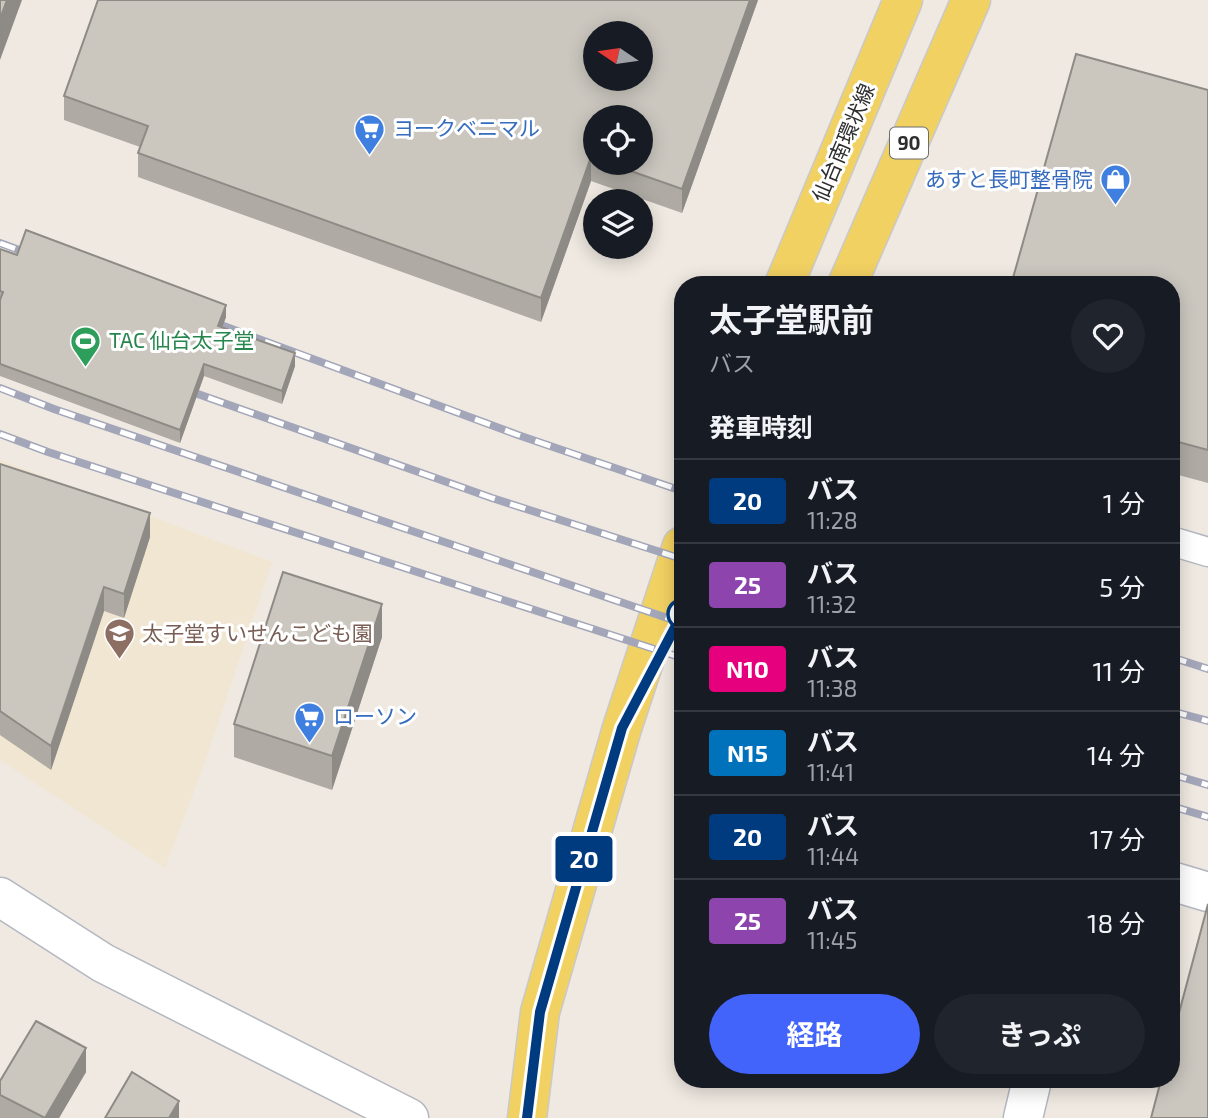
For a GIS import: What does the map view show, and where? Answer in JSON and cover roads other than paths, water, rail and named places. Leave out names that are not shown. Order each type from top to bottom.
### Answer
[{"type":"main road","name":"仙台南環状線","points":[[788,276],[903,0]]},
{"type":"main road","name":"90","points":[[851,276],[971,0]]},
{"type":"main road","points":[[527,1118],[540,1012],[622,728],[674,570]]},
{"type":"main road","points":[[622,728],[674,629]]},
{"type":"street","points":[[1180,884],[1208,892]]},
{"type":"street","points":[[0,897],[103,962],[409,1118]]},
{"type":"street","points":[[1023,1118],[1030,1088]]},
{"type":"lane","points":[[1180,544],[1208,552]]},
{"type":"railway","points":[[0,243],[38,257]]},
{"type":"railway","points":[[205,319],[518,435],[674,488]]},
{"type":"railway","points":[[178,387],[492,498],[674,556]]},
{"type":"railway","points":[[0,388],[54,409],[674,620]]},
{"type":"railway","points":[[0,434],[48,452],[674,655]]},
{"type":"railway","points":[[1180,660],[1208,669]]},
{"type":"railway","points":[[1180,713],[1208,721]]},
{"type":"railway","points":[[1180,777],[1208,785]]},
{"type":"railway","points":[[1180,809],[1208,817]]},
{"type":"place","name":"ヨークベニマル","points":[[370,156]]},
{"type":"place","name":"あすと長町整骨院","points":[[1116,207]]},
{"type":"place","name":"TAC 仙台太子堂","points":[[86,368]]},
{"type":"place","name":"太子堂すいせんこども園","points":[[119,661]]},
{"type":"place","name":"ローソン","points":[[310,744]]}]
